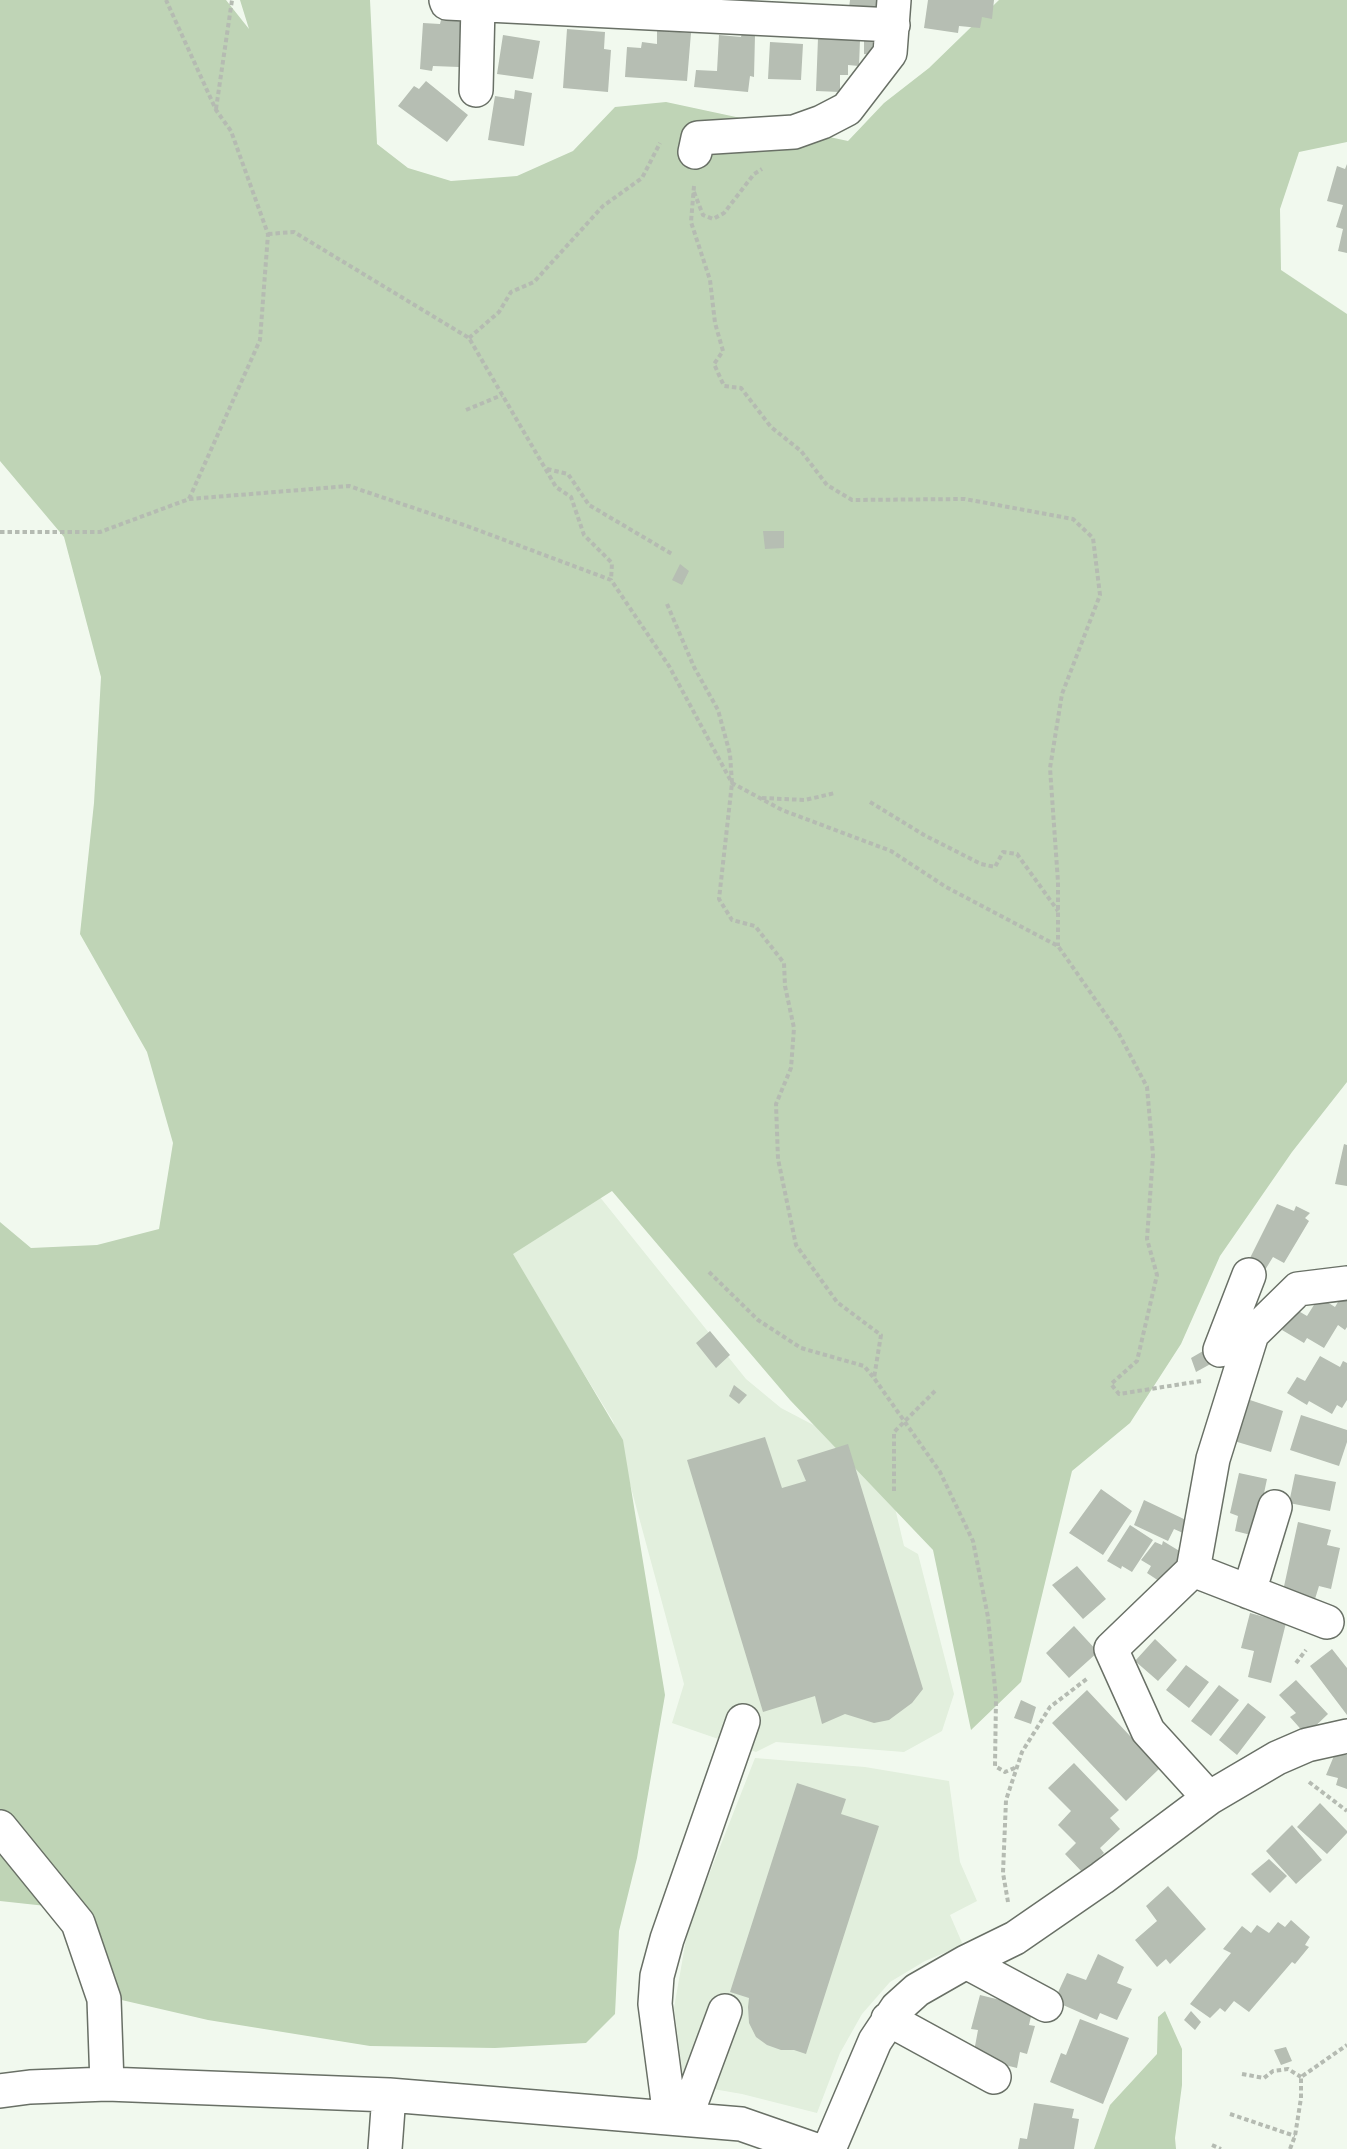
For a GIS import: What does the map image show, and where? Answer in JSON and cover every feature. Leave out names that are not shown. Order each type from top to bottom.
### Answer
[{"type":"street","points":[[476,90],[462,2],[893,13],[890,53],[847,109],[822,122],[794,132],[698,138],[695,152]]},
{"type":"street","points":[[1249,1275],[1221,1350],[1252,1334],[1298,1289],[1347,1283]]},
{"type":"street","points":[[1209,1798],[1148,1731],[1111,1649],[1193,1570],[1213,1459],[1252,1334]]},
{"type":"street","points":[[1249,1592],[1275,1507]]},
{"type":"street","points":[[1193,1570],[1327,1622]]},
{"type":"street","points":[[677,2118],[655,2004],[657,1976],[667,1939],[743,1721]]},
{"type":"street","points":[[829,2149],[870,2051],[888,2019],[917,1990],[1015,1938],[1209,1798],[1277,1758],[1307,1745],[1347,1736]]},
{"type":"street","points":[[0,1827],[78,1923],[104,1999],[107,2084]]},
{"type":"street","points":[[966,1962],[1046,2005]]},
{"type":"street","points":[[677,2118],[725,2011]]},
{"type":"street","points":[[888,2019],[994,2077]]},
{"type":"street","points":[[0,2091],[30,2087],[107,2084],[389,2095],[741,2124],[813,2149]]},
{"type":"street","points":[[385,2149],[389,2095]]},
{"type":"path","points":[[166,0],[216,110],[231,131],[268,234],[260,340],[189,499]]},
{"type":"path","points":[[216,110],[232,0]]},
{"type":"path","points":[[469,338],[499,312],[511,292],[534,282],[603,206],[642,178],[662,139],[695,152],[691,222],[710,280],[715,323],[723,351],[714,364],[724,386],[741,388],[771,427],[801,451],[827,485],[852,500],[965,499],[1073,519],[1093,538],[1100,595],[1062,694],[1050,768],[1058,882],[1058,946]]},
{"type":"path","points":[[694,191],[703,215],[713,219],[724,213],[754,174],[771,165]]},
{"type":"path","points":[[268,234],[294,232],[469,338],[556,487],[571,498],[585,535],[612,563],[611,580]]},
{"type":"path","points":[[466,410],[502,396]]},
{"type":"path","points":[[546,469],[568,474],[589,505],[672,554]]},
{"type":"path","points":[[0,532],[100,532],[189,499],[349,486],[467,526],[611,580],[669,666],[732,783],[782,810],[891,851],[946,887],[1058,946],[1118,1032],[1147,1087],[1153,1155],[1147,1239],[1157,1275],[1137,1360],[1110,1384],[1119,1394],[1204,1380]]},
{"type":"path","points":[[667,604],[694,667],[718,710],[730,754],[732,783],[719,899],[732,920],[755,926],[784,963],[785,986],[794,1028],[791,1068],[776,1104],[778,1159],[796,1245],[837,1302],[881,1335],[874,1378]]},
{"type":"path","points":[[759,797],[805,800],[835,793]]},
{"type":"path","points":[[870,802],[924,835],[981,864],[995,867],[1003,852],[1017,854],[1058,912]]},
{"type":"path","points":[[709,1272],[758,1320],[801,1348],[864,1366],[940,1472],[973,1541],[987,1617],[994,1687],[995,1766],[1005,1772],[1017,1767]]},
{"type":"path","points":[[894,1491],[894,1432],[936,1390]]},
{"type":"path","points":[[1015,1938],[1003,1874],[1006,1800],[1022,1752],[1050,1707],[1115,1658]]},
{"type":"path","points":[[1277,1758],[1347,1811]]},
{"type":"path","points":[[1301,2077],[1347,2045]]},
{"type":"path","points":[[1242,2074],[1264,2078],[1273,2071],[1288,2069],[1301,2077]]},
{"type":"path","points":[[1290,2149],[1295,2136],[1301,2098],[1301,2077]]},
{"type":"path","points":[[1230,2114],[1295,2136]]},
{"type":"path","points":[[1212,2145],[1221,2149]]},
{"type":"shaded area","points":[[583,1176],[746,1379],[781,1408],[846,1442],[891,1491],[904,1546],[918,1554],[954,1694],[942,1731],[904,1752],[776,1742],[756,1752],[672,1723],[684,1684],[613,1421],[493,1225]]},
{"type":"shaded area","points":[[755,1758],[865,1767],[949,1781],[960,1862],[977,1901],[950,1915],[963,1945],[925,1961],[890,1982],[862,2014],[840,2053],[817,2113],[742,2094],[684,2084],[674,2008],[688,1928]]},
{"type":"green space","points":[[0,0],[226,0],[249,29],[240,0],[370,0],[377,144],[408,168],[451,181],[517,176],[573,151],[615,107],[666,102],[848,141],[884,103],[929,68],[999,0],[1347,0],[1347,142],[1299,152],[1280,209],[1281,270],[1347,314],[1347,1082],[1292,1152],[1220,1256],[1181,1344],[1130,1423],[1072,1471],[1021,1682],[971,1730],[933,1550],[790,1400],[612,1191],[513,1254],[623,1440],[665,1695],[637,1858],[619,1931],[615,2014],[586,2043],[495,2048],[370,2046],[208,2020],[113,1998],[46,1906],[0,1901],[0,1222],[31,1248],[97,1245],[159,1229],[173,1143],[147,1052],[80,934],[94,803],[101,677],[64,537],[0,461]]},
{"type":"green space","points":[[1165,2011],[1182,2049],[1182,2085],[1175,2138],[1176,2149],[1094,2149],[1110,2105],[1157,2054],[1158,2017]]},
{"type":"building","points":[[850,0],[880,0],[880,9],[849,8]]},
{"type":"building","points":[[928,0],[994,0],[992,19],[982,17],[980,28],[959,26],[958,33],[924,28]]},
{"type":"building","points":[[441,20],[462,20],[459,67],[433,66],[432,71],[420,69],[423,23],[440,24]]},
{"type":"building","points":[[567,29],[605,32],[604,49],[611,50],[608,92],[563,88]]},
{"type":"building","points":[[657,30],[691,33],[687,81],[625,77],[627,47],[641,48],[642,42],[657,44]]},
{"type":"building","points":[[742,33],[755,35],[754,77],[750,76],[748,92],[694,87],[696,70],[717,71],[719,35],[741,37]]},
{"type":"building","points":[[503,35],[540,41],[533,79],[497,74]]},
{"type":"building","points":[[818,38],[860,40],[859,66],[848,65],[848,75],[840,75],[840,92],[816,91]]},
{"type":"building","points":[[864,39],[873,40],[872,55],[864,54]]},
{"type":"building","points":[[770,42],[803,44],[801,80],[768,79]]},
{"type":"building","points":[[426,81],[468,115],[447,142],[398,106],[414,86],[419,89]]},
{"type":"building","points":[[515,90],[532,93],[524,146],[488,140],[495,96],[514,99]]},
{"type":"building","points":[[1347,164],[1347,253],[1338,251],[1343,229],[1336,227],[1343,205],[1327,201],[1337,166],[1345,169]]},
{"type":"building","points":[[763,531],[784,531],[784,548],[765,549]]},
{"type":"building","points":[[680,564],[689,571],[682,585],[672,580]]},
{"type":"building","points":[[1344,1144],[1347,1145],[1347,1186],[1335,1184]]},
{"type":"building","points":[[1277,1204],[1294,1211],[1296,1206],[1310,1213],[1305,1218],[1309,1221],[1284,1263],[1273,1257],[1265,1270],[1249,1260]]},
{"type":"building","points":[[1319,1297],[1335,1307],[1341,1297],[1347,1301],[1347,1327],[1345,1330],[1338,1325],[1324,1348],[1307,1338],[1304,1343],[1282,1330],[1295,1309],[1307,1316]]},
{"type":"building","points":[[710,1331],[730,1355],[716,1368],[696,1343]]},
{"type":"building","points":[[1210,1347],[1216,1361],[1196,1372],[1191,1358]]},
{"type":"building","points":[[1320,1356],[1340,1367],[1343,1361],[1347,1363],[1347,1400],[1342,1408],[1337,1405],[1332,1414],[1309,1401],[1307,1405],[1287,1393],[1297,1377],[1305,1381]]},
{"type":"building","points":[[734,1385],[747,1395],[739,1404],[729,1396]]},
{"type":"building","points":[[1247,1399],[1283,1411],[1271,1452],[1234,1441]]},
{"type":"building","points":[[1301,1415],[1347,1430],[1347,1442],[1339,1466],[1290,1450]]},
{"type":"building","points":[[765,1437],[782,1488],[806,1481],[797,1460],[848,1444],[923,1689],[912,1703],[889,1720],[874,1723],[845,1714],[822,1724],[815,1696],[763,1712],[687,1460]]},
{"type":"building","points":[[1239,1473],[1267,1479],[1255,1536],[1235,1531],[1238,1516],[1230,1513]]},
{"type":"building","points":[[1295,1474],[1336,1482],[1330,1511],[1289,1503]]},
{"type":"building","points":[[1101,1489],[1132,1511],[1103,1555],[1069,1533]]},
{"type":"building","points":[[1144,1500],[1188,1521],[1183,1533],[1174,1529],[1168,1541],[1134,1525]]},
{"type":"building","points":[[1298,1522],[1331,1530],[1327,1545],[1340,1548],[1331,1589],[1319,1586],[1315,1599],[1283,1591]]},
{"type":"building","points":[[1130,1525],[1153,1540],[1132,1572],[1107,1561]]},
{"type":"building","points":[[1163,1541],[1186,1555],[1165,1585],[1147,1573],[1151,1566],[1141,1560],[1155,1542],[1162,1545]]},
{"type":"building","points":[[1077,1566],[1106,1599],[1083,1619],[1052,1585]]},
{"type":"building","points":[[1250,1613],[1286,1623],[1271,1683],[1248,1677],[1254,1651],[1241,1648]]},
{"type":"building","points":[[1074,1626],[1098,1652],[1069,1678],[1046,1653]]},
{"type":"building","points":[[1155,1639],[1177,1660],[1158,1681],[1135,1661]]},
{"type":"building","points":[[1332,1649],[1347,1668],[1347,1715],[1310,1666]]},
{"type":"building","points":[[1186,1665],[1209,1682],[1189,1708],[1166,1690]]},
{"type":"building","points":[[1296,1680],[1328,1714],[1306,1735],[1290,1717],[1296,1713],[1279,1695]]},
{"type":"building","points":[[1219,1685],[1239,1700],[1211,1736],[1191,1721]]},
{"type":"building","points":[[1087,1690],[1160,1768],[1126,1801],[1052,1723]]},
{"type":"building","points":[[1021,1700],[1036,1707],[1031,1724],[1014,1718]]},
{"type":"building","points":[[1248,1703],[1266,1717],[1237,1755],[1219,1740]]},
{"type":"building","points":[[1336,1751],[1347,1755],[1347,1789],[1336,1785],[1338,1778],[1326,1775]]},
{"type":"building","points":[[1074,1763],[1119,1810],[1110,1818],[1120,1829],[1100,1848],[1104,1853],[1083,1873],[1065,1854],[1076,1843],[1058,1825],[1071,1811],[1048,1788]]},
{"type":"building","points":[[797,1783],[846,1799],[841,1814],[879,1826],[806,2054],[794,2050],[781,2050],[767,2045],[756,2037],[749,2023],[749,1998],[730,1992]]},
{"type":"building","points":[[1320,1803],[1347,1831],[1327,1854],[1297,1827]]},
{"type":"building","points":[[1292,1825],[1322,1860],[1296,1884],[1266,1851]]},
{"type":"building","points":[[1269,1859],[1287,1876],[1270,1893],[1251,1874]]},
{"type":"building","points":[[1168,1886],[1206,1929],[1170,1964],[1166,1959],[1157,1967],[1135,1940],[1157,1921],[1146,1906]]},
{"type":"building","points":[[1291,1920],[1310,1937],[1305,1945],[1309,1947],[1295,1964],[1292,1962],[1249,2012],[1234,2001],[1225,2012],[1220,2008],[1210,2018],[1190,2004],[1231,1953],[1223,1949],[1242,1926],[1251,1933],[1257,1925],[1269,1933],[1278,1922],[1285,1927]]},
{"type":"building","points":[[1098,1954],[1124,1967],[1117,1983],[1132,1989],[1117,2020],[1100,2013],[1097,2020],[1054,2001],[1067,1973],[1086,1980]]},
{"type":"building","points":[[980,1995],[1033,2008],[1029,2025],[1035,2026],[1027,2054],[1020,2052],[1017,2068],[973,2057],[978,2030],[971,2029]]},
{"type":"building","points":[[1191,2011],[1201,2022],[1195,2030],[1184,2020]]},
{"type":"building","points":[[1080,2019],[1129,2038],[1103,2104],[1050,2082],[1061,2053],[1066,2055]]},
{"type":"building","points":[[1286,2047],[1292,2061],[1281,2065],[1274,2050]]},
{"type":"building","points":[[1034,2103],[1074,2109],[1072,2118],[1079,2119],[1074,2149],[1018,2149],[1020,2138],[1027,2139]]}]
